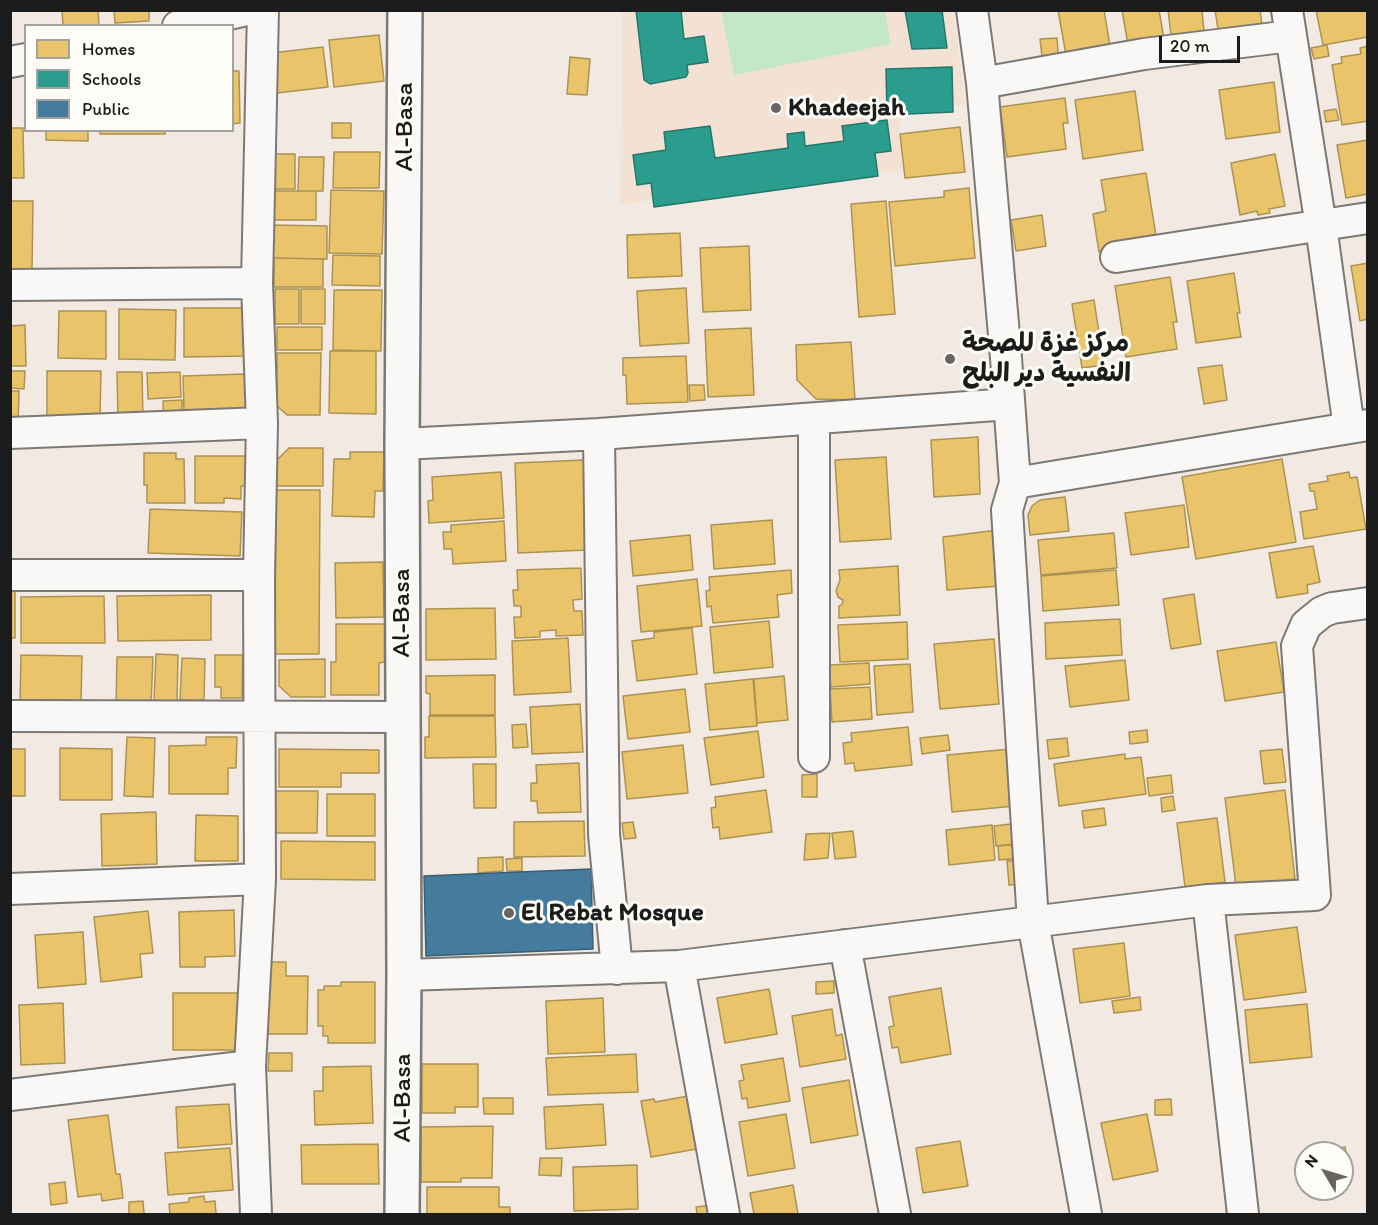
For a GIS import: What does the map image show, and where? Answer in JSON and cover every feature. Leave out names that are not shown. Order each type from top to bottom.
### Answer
[{"type":"street","points":[[187,24],[247,10]]},
{"type":"street","points":[[256,1215],[250,1066],[260,879],[259,575],[262,423],[257,283],[263,10]]},
{"type":"street","name":"Al-Basa","points":[[402,1215],[404,975],[402,444],[405,10]]},
{"type":"street","points":[[972,10],[982,83],[1015,483],[1006,510],[1033,922],[1086,1215]]},
{"type":"street","points":[[982,83],[1144,54],[1289,23],[1321,226],[1358,427],[1015,483]]},
{"type":"street","points":[[1116,257],[1368,218]]},
{"type":"street","points":[[10,285],[257,283]]},
{"type":"street","points":[[402,444],[598,434],[1009,404]]},
{"type":"street","points":[[814,419],[814,757]]},
{"type":"street","points":[[10,433],[262,423]]},
{"type":"street","points":[[598,434],[604,834],[618,969]]},
{"type":"street","points":[[10,575],[259,575]]},
{"type":"street","points":[[404,975],[679,966],[1208,900],[1315,895],[1297,646],[1306,625],[1322,612],[1332,608],[1368,603]]},
{"type":"street","points":[[10,716],[402,717]]},
{"type":"street","points":[[10,889],[260,879]]},
{"type":"street","points":[[1208,900],[1243,1215]]},
{"type":"street","points":[[845,945],[895,1215]]},
{"type":"street","points":[[679,966],[724,1215]]},
{"type":"street","points":[[10,1095],[250,1066]]},
{"type":"shaded area","name":"Khadeejah","points":[[622,11],[954,11],[965,105],[899,112],[902,170],[620,204]]},
{"type":"green space","points":[[721,11],[885,11],[891,44],[734,75]]},
{"type":"building: Homes","points":[[62,10],[98,10],[99,24],[63,24]]},
{"type":"building: Homes","points":[[114,10],[149,10],[149,21],[115,23]]},
{"type":"building: Homes","points":[[1058,10],[1104,10],[1110,46],[1066,55]]},
{"type":"building: Homes","points":[[1122,10],[1159,10],[1164,39],[1128,45]]},
{"type":"building: Homes","points":[[1168,10],[1202,10],[1204,31],[1171,35]]},
{"type":"building: Homes","points":[[1215,10],[1260,10],[1263,30],[1219,36]]},
{"type":"building: Homes","points":[[1316,10],[1368,10],[1368,37],[1323,45]]},
{"type":"building: Homes","points":[[379,35],[384,81],[334,87],[329,40]]},
{"type":"building: Homes","points":[[1057,38],[1059,63],[1043,65],[1040,39]]},
{"type":"building: Homes","points":[[1327,45],[1329,56],[1314,59],[1311,48]]},
{"type":"building: Homes","points":[[1368,46],[1368,121],[1342,125],[1332,65],[1342,63],[1341,57],[1361,54],[1360,48]]},
{"type":"building: Homes","points":[[323,47],[328,87],[277,93],[272,53]]},
{"type":"building: Homes","points":[[570,57],[590,59],[587,95],[567,94]]},
{"type":"building: Homes","points":[[234,71],[239,71],[240,123],[234,124]]},
{"type":"building: Homes","points":[[1274,82],[1280,132],[1226,139],[1219,90]]},
{"type":"building: Homes","points":[[1135,91],[1143,150],[1083,159],[1075,100]]},
{"type":"building: Homes","points":[[1065,98],[1068,123],[1063,123],[1066,149],[1007,157],[1000,107]]},
{"type":"building: Homes","points":[[1336,109],[1339,120],[1326,122],[1324,111]]},
{"type":"building: Homes","points":[[332,123],[351,123],[351,138],[332,138]]},
{"type":"building: Homes","points":[[960,127],[965,172],[905,178],[900,134]]},
{"type":"building: Homes","points":[[10,128],[23,128],[24,178],[10,178]]},
{"type":"building: Homes","points":[[46,132],[88,132],[88,141],[46,140]]},
{"type":"building: Homes","points":[[100,132],[165,132],[165,134],[100,134]]},
{"type":"building: Homes","points":[[1368,140],[1368,194],[1346,198],[1337,145]]},
{"type":"building: Homes","points":[[334,152],[380,152],[379,188],[333,188]]},
{"type":"building: Homes","points":[[273,154],[295,154],[295,189],[273,189]]},
{"type":"building: Homes","points":[[1275,154],[1285,206],[1269,209],[1270,213],[1258,215],[1257,211],[1240,215],[1231,163]]},
{"type":"building: Homes","points":[[299,157],[324,157],[323,191],[298,191]]},
{"type":"building: Homes","points":[[1146,173],[1157,242],[1099,252],[1093,214],[1106,211],[1101,180]]},
{"type":"building: Homes","points":[[969,188],[975,258],[895,266],[889,202],[944,197],[944,191]]},
{"type":"building: Homes","points":[[331,190],[384,191],[382,254],[329,253]]},
{"type":"building: Homes","points":[[270,191],[316,191],[316,220],[270,220]]},
{"type":"building: Homes","points":[[10,201],[33,201],[32,271],[10,271]]},
{"type":"building: Homes","points":[[886,201],[895,314],[859,317],[851,204]]},
{"type":"building: Homes","points":[[1042,215],[1046,246],[1016,251],[1011,220]]},
{"type":"building: Homes","points":[[273,225],[327,226],[327,259],[273,258]]},
{"type":"building: Homes","points":[[680,233],[682,276],[628,278],[627,235]]},
{"type":"building: Homes","points":[[749,246],[751,310],[703,312],[700,248]]},
{"type":"building: Homes","points":[[333,255],[380,256],[380,286],[332,285]]},
{"type":"building: Homes","points":[[274,258],[323,259],[323,287],[274,287]]},
{"type":"building: Homes","points":[[1368,263],[1368,319],[1360,321],[1351,266]]},
{"type":"building: Homes","points":[[1234,273],[1241,337],[1196,343],[1187,281]]},
{"type":"building: Homes","points":[[1170,277],[1177,322],[1173,322],[1177,349],[1126,357],[1115,286]]},
{"type":"building: Homes","points":[[686,288],[689,343],[640,346],[637,291]]},
{"type":"building: Homes","points":[[275,289],[299,289],[299,324],[275,324]]},
{"type":"building: Homes","points":[[301,289],[325,289],[325,324],[301,324]]},
{"type":"building: Homes","points":[[334,290],[382,290],[381,351],[333,350]]},
{"type":"building: Homes","points":[[1094,300],[1104,365],[1082,368],[1072,304]]},
{"type":"building: Homes","points":[[184,308],[247,308],[247,356],[184,357]]},
{"type":"building: Homes","points":[[119,309],[176,310],[175,360],[119,359]]},
{"type":"building: Homes","points":[[59,311],[106,311],[106,359],[58,358]]},
{"type":"building: Homes","points":[[25,325],[26,366],[10,366],[10,326]]},
{"type":"building: Homes","points":[[277,327],[322,327],[322,350],[277,350]]},
{"type":"building: Homes","points":[[751,328],[754,395],[708,397],[705,330]]},
{"type":"building: Homes","points":[[851,342],[855,400],[816,399],[797,380],[796,345]]},
{"type":"building: Homes","points":[[330,351],[376,351],[376,414],[329,413]]},
{"type":"building: Homes","points":[[277,353],[321,353],[320,415],[287,415],[277,406]]},
{"type":"building: Homes","points":[[686,356],[688,402],[627,404],[623,358]]},
{"type":"building: Homes","points":[[1222,365],[1227,400],[1204,404],[1198,368]]},
{"type":"building: Homes","points":[[10,371],[25,371],[24,389],[10,388]]},
{"type":"building: Homes","points":[[47,371],[101,371],[100,416],[47,416]]},
{"type":"building: Homes","points":[[117,372],[142,372],[143,419],[118,419]]},
{"type":"building: Homes","points":[[180,372],[181,397],[148,399],[147,373]]},
{"type":"building: Homes","points":[[245,374],[246,409],[184,411],[183,376]]},
{"type":"building: Homes","points":[[689,385],[704,385],[705,400],[690,401]]},
{"type":"building: Homes","points":[[10,391],[19,391],[18,424],[10,424]]},
{"type":"building: Homes","points":[[182,400],[182,423],[164,424],[163,401]]},
{"type":"building: Homes","points":[[978,437],[980,494],[934,497],[931,440]]},
{"type":"building: Homes","points":[[289,448],[323,448],[323,486],[276,486],[277,460]]},
{"type":"building: Homes","points":[[350,452],[384,452],[383,491],[375,491],[374,517],[332,516],[334,459],[350,459]]},
{"type":"building: Homes","points":[[144,453],[176,453],[176,459],[184,459],[185,503],[147,503],[147,485],[144,485]]},
{"type":"building: Homes","points":[[195,456],[249,456],[249,486],[241,486],[241,499],[224,498],[224,503],[195,503]]},
{"type":"building: Homes","points":[[886,457],[891,539],[840,542],[835,460]]},
{"type":"building: Homes","points":[[1282,459],[1296,542],[1196,559],[1182,477]]},
{"type":"building: Homes","points":[[584,460],[587,550],[518,553],[515,463]]},
{"type":"building: Homes","points":[[501,472],[504,518],[429,523],[428,501],[433,500],[432,477]]},
{"type":"building: Homes","points":[[1349,472],[1350,478],[1357,477],[1366,529],[1304,539],[1300,512],[1317,509],[1314,491],[1310,491],[1309,484],[1328,481],[1327,476]]},
{"type":"building: Homes","points":[[276,490],[320,490],[319,654],[275,654]]},
{"type":"building: Homes","points":[[1065,497],[1069,531],[1030,535],[1028,515],[1032,506],[1040,500]]},
{"type":"building: Homes","points":[[1184,505],[1189,547],[1131,555],[1125,513]]},
{"type":"building: Homes","points":[[150,509],[242,512],[240,556],[148,553]]},
{"type":"building: Homes","points":[[772,520],[775,564],[714,569],[711,525]]},
{"type":"building: Homes","points":[[504,521],[506,561],[453,564],[452,549],[444,549],[443,532],[451,532],[451,525]]},
{"type":"building: Homes","points":[[997,530],[1000,586],[947,590],[943,537]]},
{"type":"building: Homes","points":[[1114,533],[1117,568],[1041,575],[1038,540]]},
{"type":"building: Homes","points":[[690,535],[693,570],[633,576],[630,541]]},
{"type":"building: Homes","points":[[1313,546],[1320,582],[1307,585],[1308,593],[1277,598],[1269,553]]},
{"type":"building: Homes","points":[[383,562],[384,617],[336,618],[335,563]]},
{"type":"building: Homes","points":[[898,566],[900,615],[839,618],[839,606],[843,600],[838,597],[836,591],[840,580],[839,570]]},
{"type":"building: Homes","points":[[581,568],[582,599],[573,600],[574,611],[582,611],[583,635],[556,636],[556,630],[540,631],[540,637],[515,638],[514,617],[521,617],[521,606],[514,606],[513,590],[518,590],[517,570]]},
{"type":"building: Homes","points":[[791,570],[792,593],[777,595],[779,617],[713,623],[711,606],[707,607],[706,591],[710,590],[709,577]]},
{"type":"building: Homes","points":[[1116,570],[1119,605],[1043,611],[1041,576]]},
{"type":"building: Homes","points":[[697,579],[702,626],[641,632],[637,586]]},
{"type":"building: Homes","points":[[10,591],[15,591],[15,638],[10,638]]},
{"type":"building: Homes","points":[[1194,594],[1201,644],[1171,649],[1163,599]]},
{"type":"building: Homes","points":[[211,595],[211,640],[118,641],[117,596]]},
{"type":"building: Homes","points":[[104,596],[105,643],[21,643],[21,597]]},
{"type":"building: Homes","points":[[495,608],[496,659],[426,660],[426,609]]},
{"type":"building: Homes","points":[[1120,619],[1122,655],[1046,659],[1045,623]]},
{"type":"building: Homes","points":[[769,621],[773,667],[714,673],[710,627]]},
{"type":"building: Homes","points":[[907,622],[908,659],[840,662],[838,625]]},
{"type":"building: Homes","points":[[336,624],[385,624],[385,662],[379,663],[379,695],[331,695],[331,662],[336,662]]},
{"type":"building: Homes","points":[[692,628],[697,674],[637,681],[632,641],[654,638],[654,632]]},
{"type":"building: Homes","points":[[568,638],[571,692],[514,695],[512,641]]},
{"type":"building: Homes","points":[[994,639],[999,704],[940,709],[934,644]]},
{"type":"building: Homes","points":[[1276,642],[1284,692],[1225,701],[1217,651]]},
{"type":"building: Homes","points":[[156,654],[178,655],[177,702],[154,701]]},
{"type":"building: Homes","points":[[21,655],[82,656],[81,703],[20,702]]},
{"type":"building: Homes","points":[[215,655],[243,655],[242,698],[221,698],[221,687],[215,687]]},
{"type":"building: Homes","points":[[117,657],[153,657],[151,706],[116,705]]},
{"type":"building: Homes","points":[[182,658],[205,659],[204,700],[180,700]]},
{"type":"building: Homes","points":[[325,659],[325,697],[291,697],[279,686],[279,660]]},
{"type":"building: Homes","points":[[1125,660],[1129,700],[1070,707],[1065,666]]},
{"type":"building: Homes","points":[[869,663],[870,684],[831,687],[829,665]]},
{"type":"building: Homes","points":[[910,664],[913,712],[877,715],[874,666]]},
{"type":"building: Homes","points":[[495,675],[495,715],[430,715],[430,694],[426,693],[426,676]]},
{"type":"building: Homes","points":[[784,676],[788,720],[757,723],[754,679]]},
{"type":"building: Homes","points":[[753,679],[757,726],[710,730],[705,684]]},
{"type":"building: Homes","points":[[870,687],[872,719],[832,722],[830,689]]},
{"type":"building: Homes","points":[[685,689],[690,732],[628,739],[623,696]]},
{"type":"building: Homes","points":[[580,704],[583,752],[532,754],[530,707]]},
{"type":"building: Homes","points":[[429,716],[495,716],[496,757],[425,758],[425,737],[429,737]]},
{"type":"building: Homes","points":[[526,724],[528,747],[513,748],[512,725]]},
{"type":"building: Homes","points":[[908,727],[912,765],[855,771],[854,763],[845,764],[843,743],[852,742],[851,733]]},
{"type":"building: Homes","points":[[1147,730],[1148,742],[1130,744],[1129,732]]},
{"type":"building: Homes","points":[[758,731],[764,777],[711,785],[704,738]]},
{"type":"building: Homes","points":[[948,735],[950,750],[922,754],[920,738]]},
{"type":"building: Homes","points":[[127,737],[155,738],[153,797],[124,796]]},
{"type":"building: Homes","points":[[206,737],[237,737],[236,768],[228,768],[228,794],[169,794],[169,746],[206,745]]},
{"type":"building: Homes","points":[[1067,738],[1069,756],[1049,759],[1047,740]]},
{"type":"building: Homes","points":[[683,745],[688,793],[627,799],[622,752]]},
{"type":"building: Homes","points":[[60,748],[112,749],[112,800],[60,800]]},
{"type":"building: Homes","points":[[10,749],[25,749],[25,796],[10,796]]},
{"type":"building: Homes","points":[[279,749],[379,750],[379,773],[341,773],[341,787],[279,787]]},
{"type":"building: Homes","points":[[1010,749],[1015,806],[952,812],[947,755]]},
{"type":"building: Homes","points":[[1282,749],[1286,782],[1264,784],[1260,751]]},
{"type":"building: Homes","points":[[1125,754],[1125,759],[1141,757],[1146,794],[1059,806],[1054,764]]},
{"type":"building: Homes","points":[[579,763],[581,812],[538,813],[537,801],[531,801],[531,783],[537,783],[536,765]]},
{"type":"building: Homes","points":[[473,764],[496,764],[496,808],[474,808]]},
{"type":"building: Homes","points":[[817,774],[817,797],[802,797],[802,775]]},
{"type":"building: Homes","points":[[1171,775],[1173,793],[1149,796],[1147,778]]},
{"type":"building: Homes","points":[[766,790],[772,832],[720,839],[719,827],[713,828],[711,808],[716,807],[715,797]]},
{"type":"building: Homes","points":[[1285,790],[1295,879],[1236,886],[1225,798]]},
{"type":"building: Homes","points":[[274,791],[318,791],[317,833],[273,833]]},
{"type":"building: Homes","points":[[327,794],[375,794],[375,836],[327,836]]},
{"type":"building: Homes","points":[[1173,796],[1175,810],[1162,812],[1161,798]]},
{"type":"building: Homes","points":[[1104,808],[1106,825],[1084,828],[1082,811]]},
{"type":"building: Homes","points":[[156,812],[157,864],[102,866],[101,814]]},
{"type":"building: Homes","points":[[196,815],[238,816],[238,861],[195,861]]},
{"type":"building: Homes","points":[[1217,818],[1225,882],[1185,887],[1177,823]]},
{"type":"building: Homes","points":[[584,821],[585,856],[514,857],[514,822]]},
{"type":"building: Homes","points":[[633,822],[636,838],[624,839],[622,823]]},
{"type":"building: Homes","points":[[1019,823],[1021,843],[996,846],[994,826]]},
{"type":"building: Homes","points":[[992,825],[995,860],[949,865],[946,830]]},
{"type":"building: Homes","points":[[853,831],[856,857],[835,859],[832,833]]},
{"type":"building: Homes","points":[[830,833],[828,858],[804,860],[806,834]]},
{"type":"building: Homes","points":[[281,841],[375,842],[375,880],[281,879]]},
{"type":"building: Homes","points":[[1022,844],[1023,858],[999,860],[998,846]]},
{"type":"building: Homes","points":[[503,857],[503,871],[478,873],[478,858]]},
{"type":"building: Homes","points":[[522,858],[522,871],[507,871],[506,859]]},
{"type":"building: Homes","points":[[1023,860],[1024,884],[1009,885],[1007,861]]},
{"type":"building: Homes","points":[[234,910],[235,956],[205,957],[205,967],[180,967],[179,912]]},
{"type":"building: Homes","points":[[148,911],[153,953],[140,954],[142,977],[101,982],[94,917]]},
{"type":"building: Homes","points":[[1297,927],[1306,992],[1244,1000],[1235,935]]},
{"type":"building: Homes","points":[[83,932],[86,984],[38,988],[35,935]]},
{"type":"building: Homes","points":[[1124,943],[1130,996],[1080,1003],[1073,949]]},
{"type":"building: Homes","points":[[269,962],[286,962],[286,976],[308,976],[307,1034],[268,1034]]},
{"type":"building: Homes","points":[[834,981],[834,993],[816,994],[816,982]]},
{"type":"building: Homes","points":[[341,982],[375,982],[375,1043],[328,1043],[328,1036],[323,1036],[323,1026],[318,1026],[318,990],[324,990],[324,986],[341,986]]},
{"type":"building: Homes","points":[[941,988],[951,1054],[901,1063],[898,1047],[892,1048],[889,1027],[894,1026],[889,997]]},
{"type":"building: Homes","points":[[769,989],[777,1034],[725,1043],[717,998]]},
{"type":"building: Homes","points":[[173,993],[238,993],[237,1050],[173,1050]]},
{"type":"building: Homes","points":[[1140,997],[1141,1010],[1114,1013],[1112,1001]]},
{"type":"building: Homes","points":[[603,998],[605,1052],[548,1054],[546,1001]]},
{"type":"building: Homes","points":[[63,1003],[65,1063],[21,1065],[19,1005]]},
{"type":"building: Homes","points":[[1307,1004],[1312,1057],[1250,1063],[1245,1010]]},
{"type":"building: Homes","points":[[832,1009],[836,1036],[842,1034],[846,1059],[800,1067],[792,1016]]},
{"type":"building: Homes","points":[[269,1053],[292,1053],[292,1071],[268,1071]]},
{"type":"building: Homes","points":[[636,1054],[638,1092],[548,1095],[546,1058]]},
{"type":"building: Homes","points":[[783,1058],[790,1101],[748,1108],[747,1098],[742,1099],[739,1081],[744,1080],[741,1065]]},
{"type":"building: Homes","points":[[422,1064],[478,1064],[478,1107],[455,1107],[455,1113],[422,1113]]},
{"type":"building: Homes","points":[[371,1066],[373,1123],[315,1125],[314,1091],[323,1091],[323,1067]]},
{"type":"building: Homes","points":[[849,1080],[858,1135],[811,1143],[802,1088]]},
{"type":"building: Homes","points":[[688,1096],[697,1149],[651,1157],[641,1101],[654,1099],[655,1102]]},
{"type":"building: Homes","points":[[483,1098],[513,1098],[513,1114],[484,1114]]},
{"type":"building: Homes","points":[[1171,1099],[1172,1115],[1155,1115],[1155,1100]]},
{"type":"building: Homes","points":[[229,1104],[232,1144],[178,1148],[176,1107]]},
{"type":"building: Homes","points":[[603,1104],[606,1145],[546,1149],[544,1107]]},
{"type":"building: Homes","points":[[786,1114],[795,1168],[748,1176],[739,1122]]},
{"type":"building: Homes","points":[[1147,1114],[1158,1171],[1113,1180],[1101,1123]]},
{"type":"building: Homes","points":[[108,1115],[116,1174],[120,1174],[123,1198],[102,1201],[101,1194],[78,1197],[68,1120]]},
{"type":"building: Homes","points":[[493,1126],[492,1178],[461,1178],[461,1182],[421,1182],[421,1127]]},
{"type":"building: Homes","points":[[960,1141],[968,1186],[923,1193],[916,1148]]},
{"type":"building: Homes","points":[[378,1144],[379,1184],[302,1184],[301,1145]]},
{"type":"building: Homes","points":[[230,1148],[233,1190],[168,1195],[165,1153]]},
{"type":"building: Homes","points":[[540,1158],[562,1158],[561,1176],[539,1175]]},
{"type":"building: Homes","points":[[637,1165],[638,1209],[574,1211],[573,1167]]},
{"type":"building: Homes","points":[[65,1182],[67,1203],[51,1205],[49,1184]]},
{"type":"building: Homes","points":[[793,1185],[798,1214],[754,1214],[750,1193]]},
{"type":"building: Homes","points":[[427,1187],[499,1187],[499,1207],[510,1207],[510,1214],[427,1214]]},
{"type":"building: Homes","points":[[204,1196],[205,1202],[215,1201],[216,1214],[170,1214],[169,1204],[189,1202],[189,1198]]},
{"type":"building: Homes","points":[[143,1201],[144,1214],[129,1214],[129,1202]]},
{"type":"building: Homes","points":[[712,1205],[713,1214],[697,1214],[696,1207]]},
{"type":"building: Schools","points":[[636,10],[681,10],[684,39],[704,36],[708,62],[687,65],[686,77],[650,84],[644,80]]},
{"type":"building: Schools","points":[[905,10],[942,10],[947,48],[912,49]]},
{"type":"building: Schools","points":[[952,67],[953,112],[887,115],[886,69]]},
{"type":"building: Schools","points":[[887,120],[891,151],[875,153],[878,176],[654,207],[651,183],[637,185],[633,155],[666,150],[664,132],[710,126],[715,158],[788,148],[787,134],[804,132],[805,146],[844,141],[842,126]]},
{"type":"building: Public","name":"El Rebat Mosque","points":[[591,869],[593,949],[426,956],[424,876]]},
{"type":"place","name":"Khadeejah","points":[[776,108]]},
{"type":"place","name":"مركز غزة للصحة النفسية دير البلح","points":[[950,359]]},
{"type":"place","name":"El Rebat Mosque","points":[[509,913]]}]
